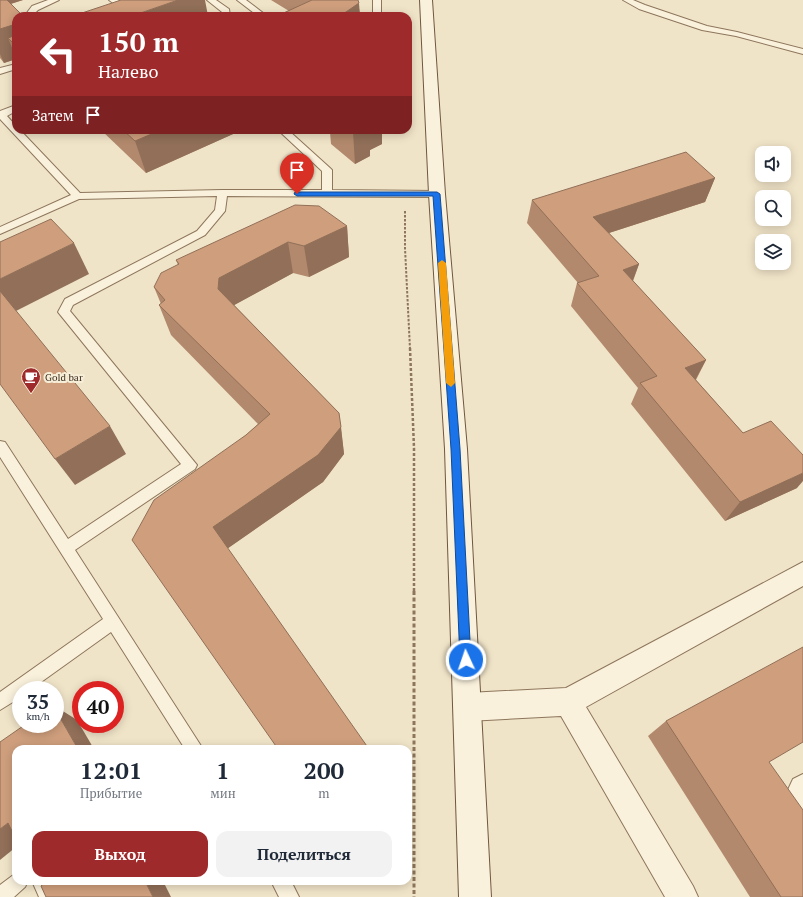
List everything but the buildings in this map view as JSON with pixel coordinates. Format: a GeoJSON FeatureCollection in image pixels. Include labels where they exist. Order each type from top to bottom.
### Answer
{"type":"FeatureCollection","features":[{"type":"Feature","properties":{"kind":"street"},"geometry":{"type":"LineString","coordinates":[[426,0],[437,194],[456,449],[468,707],[474,897]]}},
{"type":"Feature","properties":{"kind":"street"},"geometry":{"type":"LineString","coordinates":[[468,707],[568,702],[803,573]]}},
{"type":"Feature","properties":{"kind":"street"},"geometry":{"type":"LineString","coordinates":[[568,702],[682,897]]}},
{"type":"Feature","properties":{"kind":"street"},"geometry":{"type":"LineString","coordinates":[[803,789],[800,796],[803,801]]}},
{"type":"Feature","properties":{"kind":"lane"},"geometry":{"type":"LineString","coordinates":[[32,12],[35,8],[56,0]]}},
{"type":"Feature","properties":{"kind":"lane"},"geometry":{"type":"LineString","coordinates":[[113,0],[130,12]]}},
{"type":"Feature","properties":{"kind":"lane"},"geometry":{"type":"LineString","coordinates":[[211,0],[226,12]]}},
{"type":"Feature","properties":{"kind":"lane"},"geometry":{"type":"LineString","coordinates":[[241,0],[258,12]]}},
{"type":"Feature","properties":{"kind":"lane"},"geometry":{"type":"LineString","coordinates":[[377,0],[377,12]]}},
{"type":"Feature","properties":{"kind":"lane"},"geometry":{"type":"LineString","coordinates":[[627,0],[642,7],[705,28],[736,34],[803,52]]}},
{"type":"Feature","properties":{"kind":"lane"},"geometry":{"type":"LineString","coordinates":[[0,71],[12,67]]}},
{"type":"Feature","properties":{"kind":"lane"},"geometry":{"type":"LineString","coordinates":[[12,110],[0,115],[12,128]]}},
{"type":"Feature","properties":{"kind":"lane"},"geometry":{"type":"LineString","coordinates":[[18,134],[77,196]]}},
{"type":"Feature","properties":{"kind":"lane"},"geometry":{"type":"LineString","coordinates":[[287,134],[327,170],[327,194]]}},
{"type":"Feature","properties":{"kind":"lane"},"geometry":{"type":"LineString","coordinates":[[66,548],[190,464],[64,312],[69,302],[201,233],[220,211],[222,194]]}},
{"type":"Feature","properties":{"kind":"lane"},"geometry":{"type":"LineString","coordinates":[[0,231],[77,196],[437,194]]}},
{"type":"Feature","properties":{"kind":"lane"},"geometry":{"type":"LineString","coordinates":[[0,446],[113,621],[188,745]]}},
{"type":"Feature","properties":{"kind":"lane"},"geometry":{"type":"LineString","coordinates":[[0,702],[113,621]]}},
{"type":"Feature","properties":{"kind":"lane"},"geometry":{"type":"LineString","coordinates":[[0,897],[15,885]]}},
{"type":"Feature","properties":{"kind":"lane"},"geometry":{"type":"LineString","coordinates":[[42,885],[48,897]]}},
{"type":"Feature","properties":{"kind":"lane"},"geometry":{"type":"LineString","coordinates":[[282,885],[290,897]]}},
{"type":"Feature","properties":{"kind":"path"},"geometry":{"type":"LineString","coordinates":[[405,194],[405,248],[414,456],[414,897]]}},
{"type":"Feature","properties":{"kind":"slow traffic"},"geometry":{"type":"LineString","coordinates":[[442,263],[451,383]]}},
{"type":"Feature","properties":{"kind":"place","name":"Gold bar"},"geometry":{"type":"Point","coordinates":[31,394]}},
{"type":"Feature","properties":{"kind":"route"},"geometry":{"type":"LineString","coordinates":[[297,194],[437,194],[456,449],[466,660]]}}]}
